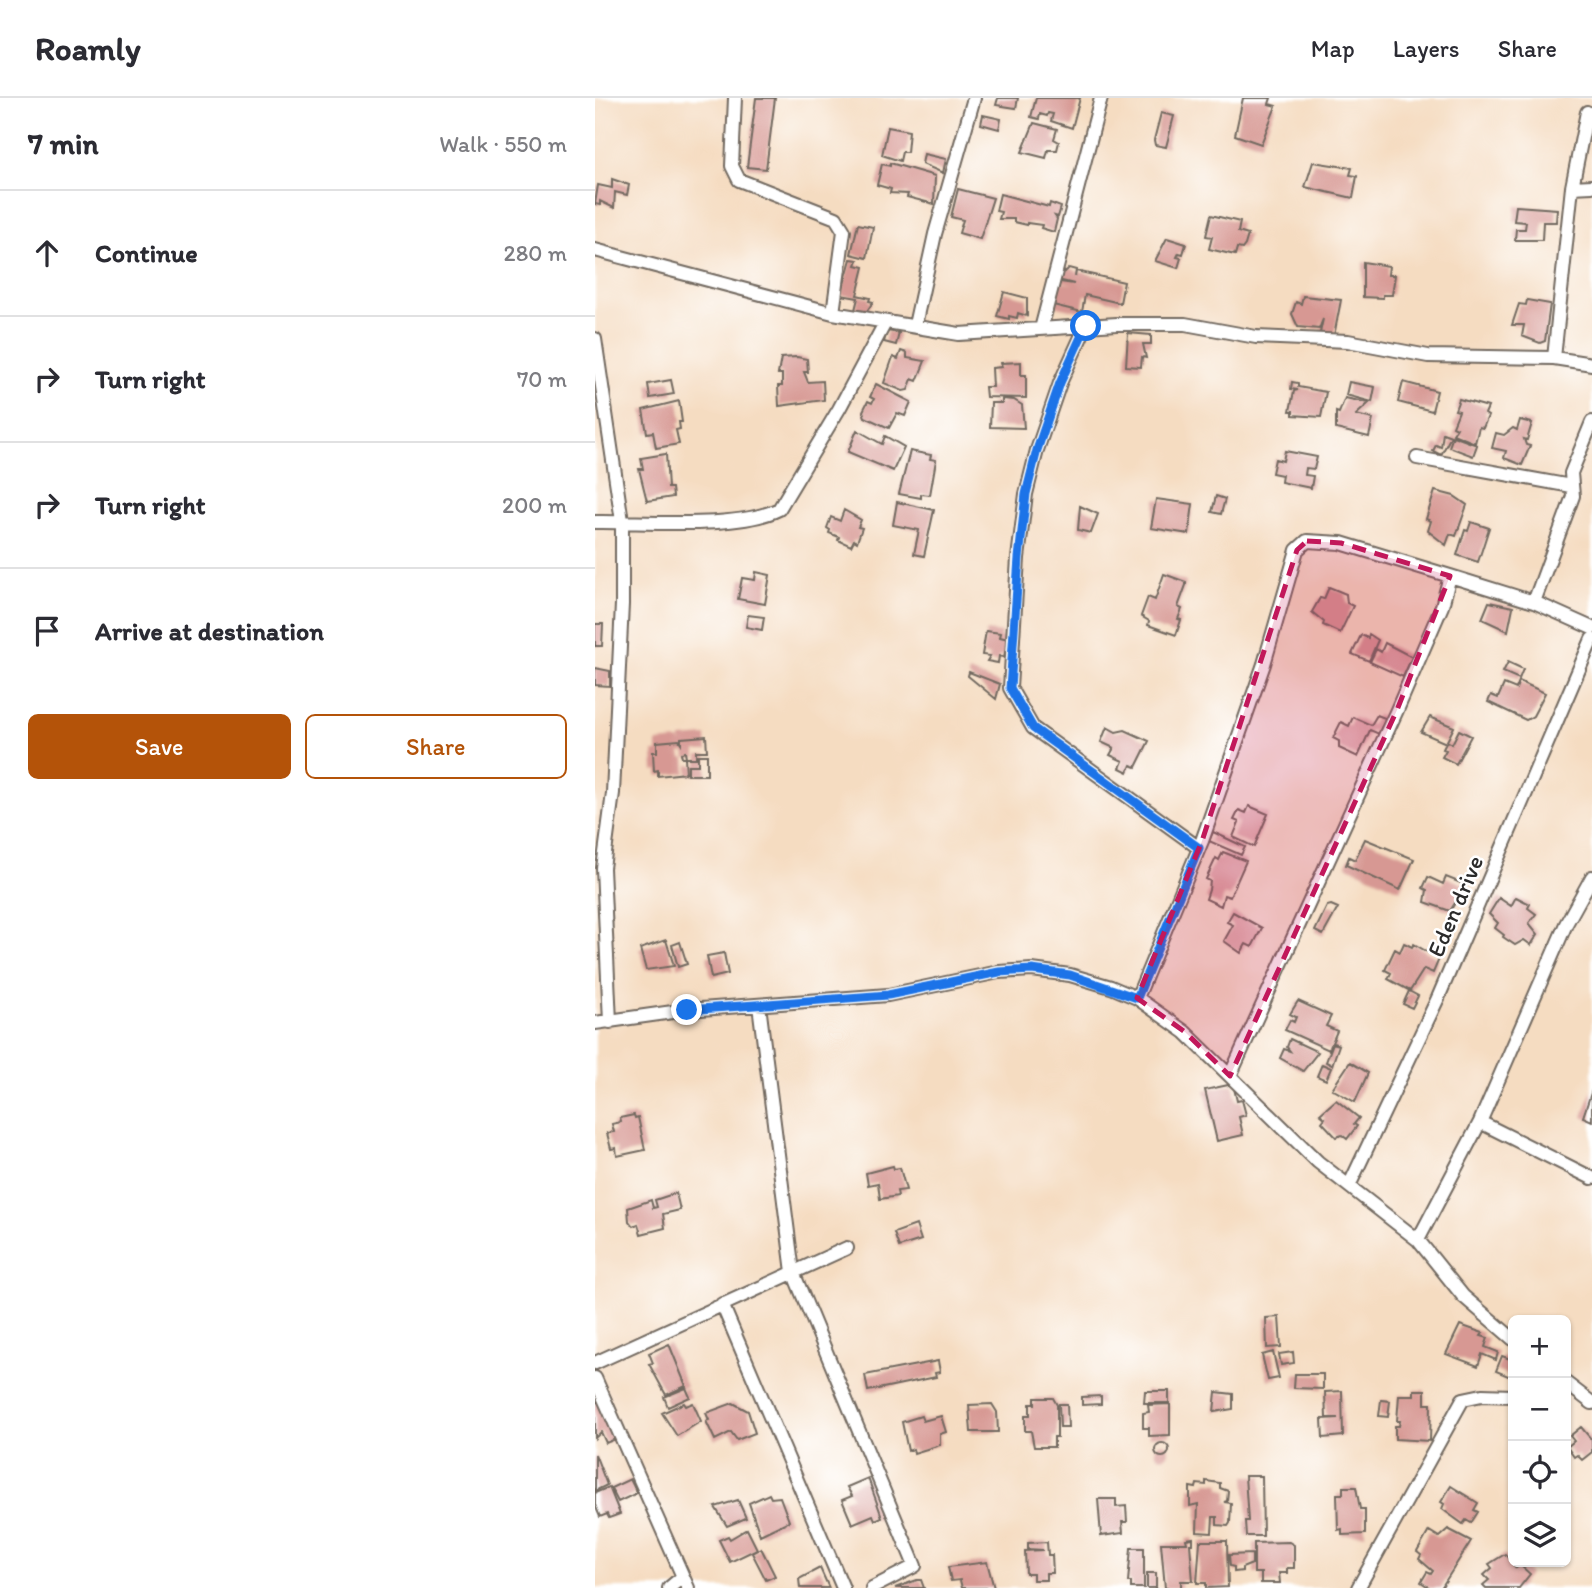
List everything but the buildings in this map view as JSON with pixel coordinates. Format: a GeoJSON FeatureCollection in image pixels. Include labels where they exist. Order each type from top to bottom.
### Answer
{"type":"FeatureCollection","features":[{"type":"Feature","properties":{"kind":"street"},"geometry":{"type":"LineString","coordinates":[[736,98],[732,166],[739,180],[837,218],[844,231],[833,313]]}},
{"type":"Feature","properties":{"kind":"street"},"geometry":{"type":"LineString","coordinates":[[915,326],[935,234],[974,98]]}},
{"type":"Feature","properties":{"kind":"street"},"geometry":{"type":"LineString","coordinates":[[1041,329],[1101,98]]}},
{"type":"Feature","properties":{"kind":"street"},"geometry":{"type":"LineString","coordinates":[[1554,358],[1572,187],[1587,112]]}},
{"type":"Feature","properties":{"kind":"street"},"geometry":{"type":"LineString","coordinates":[[1572,187],[1592,186]]}},
{"type":"Feature","properties":{"kind":"street"},"geometry":{"type":"LineString","coordinates":[[596,253],[833,313],[959,334],[1086,326],[1185,324],[1256,337],[1347,341],[1428,356],[1554,358],[1592,364]]}},
{"type":"Feature","properties":{"kind":"street"},"geometry":{"type":"LineString","coordinates":[[595,522],[664,524],[747,518],[766,515],[779,509],[839,410],[885,323]]}},
{"type":"Feature","properties":{"kind":"street"},"geometry":{"type":"LineString","coordinates":[[1086,326],[1060,383],[1037,450],[1026,494],[1010,688],[1033,728],[1199,848]]}},
{"type":"Feature","properties":{"kind":"street"},"geometry":{"type":"LineString","coordinates":[[595,339],[622,521],[622,604],[613,793],[603,868],[610,1021]]}},
{"type":"Feature","properties":{"kind":"street"},"geometry":{"type":"LineString","coordinates":[[1534,602],[1573,496],[1571,473],[1592,422]]}},
{"type":"Feature","properties":{"kind":"street"},"geometry":{"type":"LineString","coordinates":[[1417,458],[1571,486]]}},
{"type":"Feature","properties":{"kind":"street"},"geometry":{"type":"LineString","coordinates":[[1137,998],[1199,848],[1264,664],[1297,550],[1307,541],[1341,543],[1450,576],[1534,602],[1592,628]]}},
{"type":"Feature","properties":{"kind":"street"},"geometry":{"type":"LineString","coordinates":[[1230,1076],[1397,710],[1442,606],[1450,576]]}},
{"type":"Feature","properties":{"kind":"street","name":"Eden drive"},"geometry":{"type":"LineString","coordinates":[[1349,1186],[1438,998],[1592,639]]}},
{"type":"Feature","properties":{"kind":"street"},"geometry":{"type":"LineString","coordinates":[[1418,1240],[1480,1122],[1566,924],[1592,877]]}},
{"type":"Feature","properties":{"kind":"street"},"geometry":{"type":"LineString","coordinates":[[595,1023],[687,1010],[888,995],[999,972],[1032,970],[1070,975],[1137,998],[1185,1032],[1318,1162],[1418,1240],[1463,1296],[1508,1335]]}},
{"type":"Feature","properties":{"kind":"street"},"geometry":{"type":"LineString","coordinates":[[759,1005],[793,1272],[915,1566],[873,1588]]}},
{"type":"Feature","properties":{"kind":"street"},"geometry":{"type":"LineString","coordinates":[[1480,1122],[1592,1178]]}},
{"type":"Feature","properties":{"kind":"street"},"geometry":{"type":"LineString","coordinates":[[595,1363],[847,1248]]}},
{"type":"Feature","properties":{"kind":"street"},"geometry":{"type":"LineString","coordinates":[[722,1304],[843,1588]]}},
{"type":"Feature","properties":{"kind":"street"},"geometry":{"type":"LineString","coordinates":[[595,1378],[685,1583],[669,1588]]}},
{"type":"Feature","properties":{"kind":"street"},"geometry":{"type":"LineString","coordinates":[[1571,1387],[1592,1403]]}},
{"type":"Feature","properties":{"kind":"street"},"geometry":{"type":"LineString","coordinates":[[1358,1588],[1463,1399],[1482,1395],[1508,1396]]}},
{"type":"Feature","properties":{"kind":"highlighted area"},"geometry":{"type":"Polygon","coordinates":[[[1307,541],[1341,543],[1450,576],[1397,710],[1230,1076],[1185,1032],[1137,998],[1202,841],[1297,550],[1307,541]]]}},
{"type":"Feature","properties":{"kind":"route"},"geometry":{"type":"LineString","coordinates":[[687,1010],[888,995],[999,972],[1032,970],[1070,975],[1137,998],[1199,848],[1033,728],[1010,688],[1026,494],[1037,450],[1060,383],[1086,326]]}}]}
